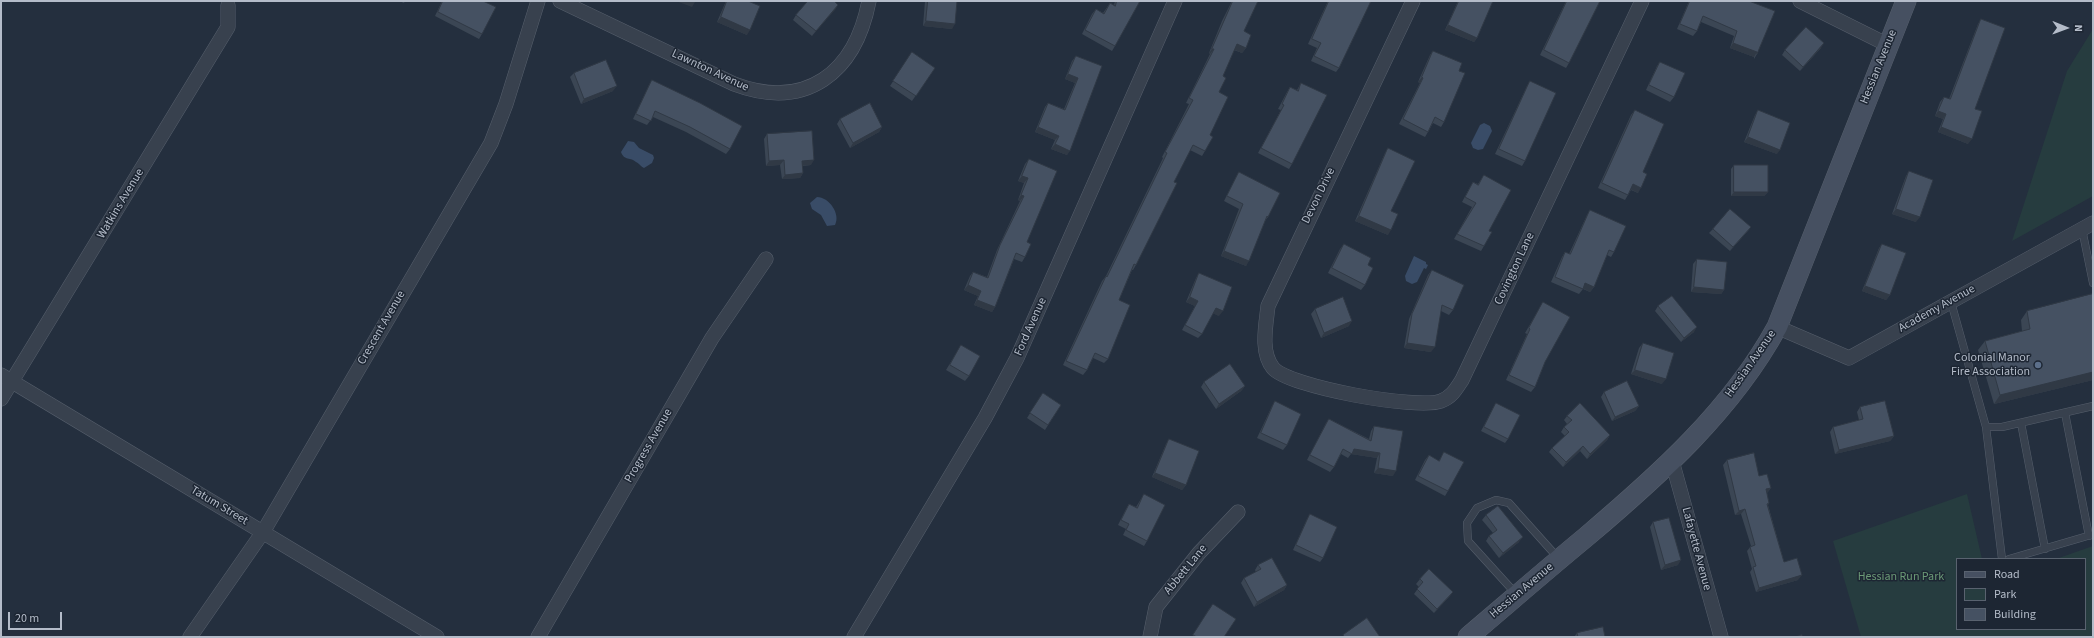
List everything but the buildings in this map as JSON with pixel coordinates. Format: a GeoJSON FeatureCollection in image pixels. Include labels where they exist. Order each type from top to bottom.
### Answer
{"type":"FeatureCollection","features":[{"type":"Feature","properties":{"kind":"main road","name":"Hessian Avenue"},"geometry":{"type":"LineString","coordinates":[[1468,637],[1672,461],[1740,384],[1767,346],[1777,327],[1906,1]]}},
{"type":"Feature","properties":{"kind":"street","name":"Crescent Avenue"},"geometry":{"type":"LineString","coordinates":[[190,637],[263,532],[491,143],[508,97],[538,1]]}},
{"type":"Feature","properties":{"kind":"street","name":"Lawnton Avenue"},"geometry":{"type":"LineString","coordinates":[[560,1],[734,84],[755,92],[777,93],[799,90],[820,82],[838,69],[851,51],[861,32],[869,1]]}},
{"type":"Feature","properties":{"kind":"street","name":"Ford Avenue"},"geometry":{"type":"LineString","coordinates":[[854,637],[981,425],[1017,358],[1175,1]]}},
{"type":"Feature","properties":{"kind":"street","name":"Devon Drive"},"geometry":{"type":"LineString","coordinates":[[1301,382],[1290,379],[1273,368],[1265,349],[1268,306],[1413,1]]}},
{"type":"Feature","properties":{"kind":"street","name":"Covington Lane"},"geometry":{"type":"LineString","coordinates":[[1301,382],[1335,391],[1420,404],[1440,402],[1452,396],[1462,380],[1642,1]]}},
{"type":"Feature","properties":{"kind":"street"},"geometry":{"type":"LineString","coordinates":[[1800,1],[1888,45]]}},
{"type":"Feature","properties":{"kind":"street","name":"Watkins Avenue"},"geometry":{"type":"LineString","coordinates":[[1,400],[7,379],[228,27],[228,5]]}},
{"type":"Feature","properties":{"kind":"street","name":"Academy Avenue"},"geometry":{"type":"LineString","coordinates":[[1777,327],[1849,358],[2087,226]]}},
{"type":"Feature","properties":{"kind":"street","name":"Progress Avenue"},"geometry":{"type":"LineString","coordinates":[[538,637],[712,338],[766,260]]}},
{"type":"Feature","properties":{"kind":"street","name":"Tatum Street"},"geometry":{"type":"LineString","coordinates":[[7,379],[437,637]]}},
{"type":"Feature","properties":{"kind":"street","name":"Lafayette Avenue"},"geometry":{"type":"LineString","coordinates":[[1672,461],[1721,637]]}},
{"type":"Feature","properties":{"kind":"street","name":"Abbett Lane"},"geometry":{"type":"LineString","coordinates":[[1150,637],[1156,607],[1199,553],[1238,512]]}},
{"type":"Feature","properties":{"kind":"lane"},"geometry":{"type":"LineString","coordinates":[[2087,226],[2093,283]]}},
{"type":"Feature","properties":{"kind":"lane"},"geometry":{"type":"LineString","coordinates":[[1951,302],[1986,427],[2002,558]]}},
{"type":"Feature","properties":{"kind":"lane"},"geometry":{"type":"LineString","coordinates":[[1986,427],[2002,427],[2093,406]]}},
{"type":"Feature","properties":{"kind":"lane"},"geometry":{"type":"LineString","coordinates":[[2013,558],[2091,535],[2065,413]]}},
{"type":"Feature","properties":{"kind":"lane"},"geometry":{"type":"LineString","coordinates":[[2021,423],[2045,549]]}},
{"type":"Feature","properties":{"kind":"lane"},"geometry":{"type":"LineString","coordinates":[[1517,595],[1468,541],[1467,523],[1477,508],[1496,500],[1509,503],[1559,559]]}},
{"type":"Feature","properties":{"kind":"green space"},"geometry":{"type":"Polygon","coordinates":[[[2093,29],[2093,196],[2012,241],[2067,71],[2093,29]]]}},
{"type":"Feature","properties":{"kind":"green space","name":"Hessian Run Park"},"geometry":{"type":"Polygon","coordinates":[[[1967,494],[1982,558],[1956,558],[1956,630],[2086,630],[2086,558],[2059,558],[2093,546],[2093,637],[1861,637],[1833,541],[1967,494]]]}},
{"type":"Feature","properties":{"kind":"water"},"geometry":{"type":"Polygon","coordinates":[[[1484,123],[1490,126],[1492,131],[1483,149],[1478,150],[1473,148],[1471,143],[1480,125],[1484,123]]]}},
{"type":"Feature","properties":{"kind":"water"},"geometry":{"type":"Polygon","coordinates":[[[628,141],[634,142],[639,148],[653,155],[654,158],[652,163],[644,168],[634,161],[624,157],[621,152],[628,141]]]}},
{"type":"Feature","properties":{"kind":"water"},"geometry":{"type":"Polygon","coordinates":[[[817,197],[826,200],[833,207],[836,216],[835,225],[827,226],[821,215],[812,209],[810,203],[817,197]]]}},
{"type":"Feature","properties":{"kind":"water"},"geometry":{"type":"Polygon","coordinates":[[[1414,256],[1426,262],[1428,265],[1426,269],[1424,268],[1417,282],[1412,284],[1406,281],[1405,276],[1414,256]]]}},
{"type":"Feature","properties":{"kind":"place","name":"Colonial Manor Fire Association"},"geometry":{"type":"Point","coordinates":[2038,365]}}]}
